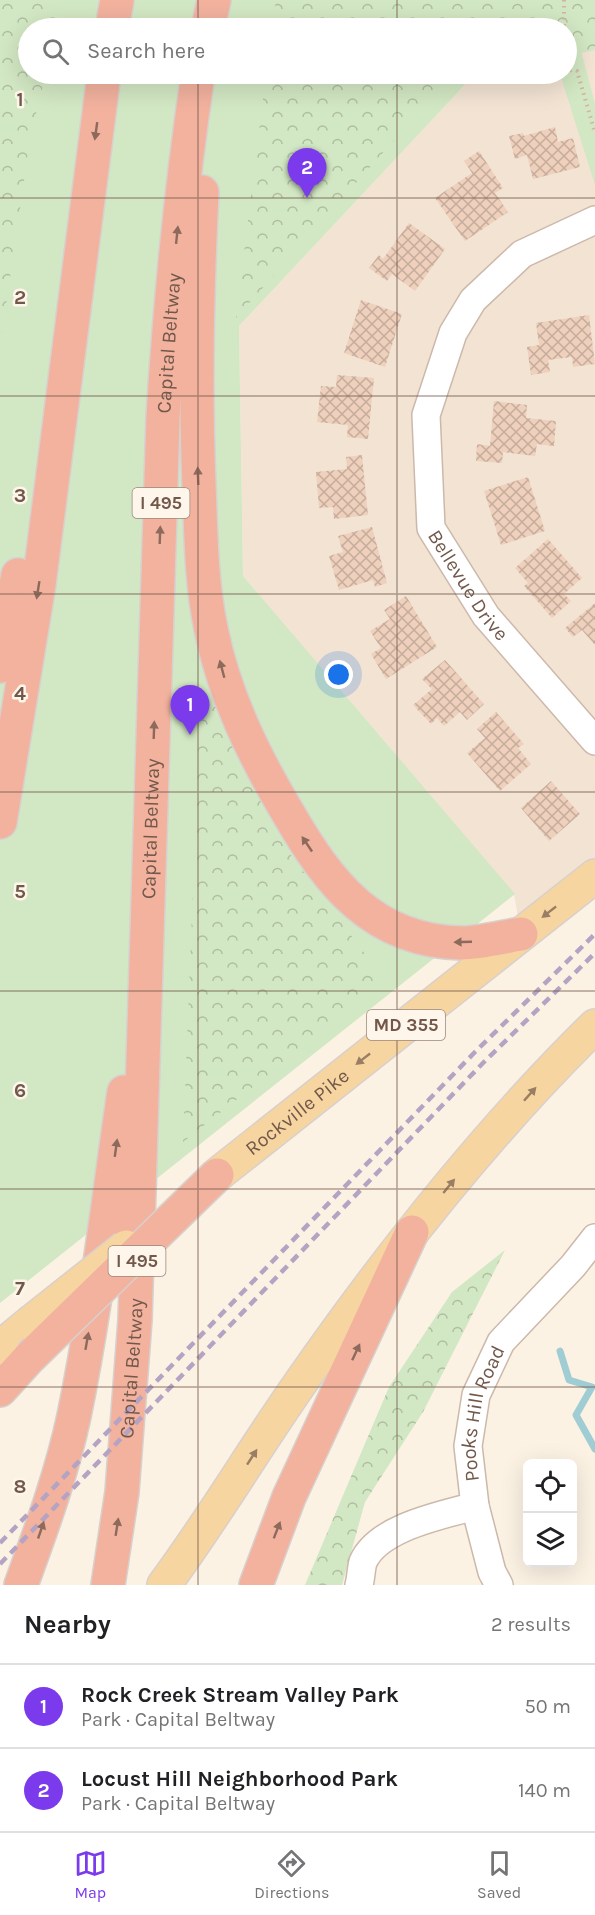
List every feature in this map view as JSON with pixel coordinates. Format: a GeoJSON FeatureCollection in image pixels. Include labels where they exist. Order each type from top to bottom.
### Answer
{"type":"FeatureCollection","features":[{"type":"Feature","properties":{"kind":"highway"},"geometry":{"type":"LineString","coordinates":[[114,18],[117,0]]}},
{"type":"Feature","properties":{"kind":"highway"},"geometry":{"type":"LineString","coordinates":[[210,18],[214,0]]}},
{"type":"Feature","properties":{"kind":"highway"},"geometry":{"type":"LineString","coordinates":[[219,18],[221,0]]}},
{"type":"Feature","properties":{"kind":"highway"},"geometry":{"type":"LineString","coordinates":[[0,822],[39,584],[103,84]]}},
{"type":"Feature","properties":{"kind":"highway","name":"Capital Beltway"},"geometry":{"type":"LineString","coordinates":[[108,1585],[122,1492],[135,1320],[165,381],[171,285],[197,84]]}},
{"type":"Feature","properties":{"kind":"highway"},"geometry":{"type":"LineString","coordinates":[[212,84],[203,178],[197,286],[197,447],[202,566],[211,630],[226,685],[250,744],[306,844],[336,885],[364,912],[394,930],[429,940],[463,943],[521,934]]}},
{"type":"Feature","properties":{"kind":"highway"},"geometry":{"type":"LineString","coordinates":[[0,666],[77,282]]}},
{"type":"Feature","properties":{"kind":"highway"},"geometry":{"type":"LineString","coordinates":[[21,1585],[42,1528],[73,1418],[90,1326],[147,935]]}},
{"type":"Feature","properties":{"kind":"highway"},"geometry":{"type":"LineString","coordinates":[[0,1390],[15,1352],[217,1175]]}},
{"type":"Feature","properties":{"kind":"highway"},"geometry":{"type":"LineString","coordinates":[[256,1585],[289,1497],[412,1232]]}},
{"type":"Feature","properties":{"kind":"main road","name":"Rockville Pike"},"geometry":{"type":"LineString","coordinates":[[15,1352],[30,1323],[595,876]]}},
{"type":"Feature","properties":{"kind":"main road"},"geometry":{"type":"LineString","coordinates":[[165,1585],[197,1541],[301,1383],[412,1232],[478,1152],[595,1026]]}},
{"type":"Feature","properties":{"kind":"street","name":"Bellevue Drive"},"geometry":{"type":"LineString","coordinates":[[595,221],[522,255],[473,300],[453,333],[426,415],[431,528],[486,616],[595,741]]}},
{"type":"Feature","properties":{"kind":"street","name":"Pooks Hill Road"},"geometry":{"type":"LineString","coordinates":[[499,1585],[492,1572],[475,1506],[468,1446],[476,1395],[501,1342],[584,1263],[595,1238]]}},
{"type":"Feature","properties":{"kind":"street"},"geometry":{"type":"LineString","coordinates":[[360,1584],[372,1576],[383,1563],[395,1544],[394,1534],[413,1523],[475,1506]]}},
{"type":"Feature","properties":{"kind":"path"},"geometry":{"type":"LineString","coordinates":[[564,0],[564,18]]}},
{"type":"Feature","properties":{"kind":"path"},"geometry":{"type":"LineString","coordinates":[[577,71],[595,133]]}},
{"type":"Feature","properties":{"kind":"shaded area"},"geometry":{"type":"Polygon","coordinates":[[[595,12],[595,876],[521,934],[514,894],[243,576],[239,326],[466,84],[577,84],[577,22],[595,12]]]}},
{"type":"Feature","properties":{"kind":"green space"},"geometry":{"type":"Polygon","coordinates":[[[0,0],[595,0],[575,18],[18,18],[18,84],[466,84],[239,326],[243,576],[515,894],[0,1303],[0,0]]]}},
{"type":"Feature","properties":{"kind":"green space"},"geometry":{"type":"Polygon","coordinates":[[[0,0],[64,0],[60,18],[18,18],[18,84],[43,84],[31,133],[0,347],[0,0]]]}},
{"type":"Feature","properties":{"kind":"green space"},"geometry":{"type":"Polygon","coordinates":[[[276,0],[595,0],[595,50],[577,54],[577,18],[273,18],[276,0]]]}},
{"type":"Feature","properties":{"kind":"green space"},"geometry":{"type":"Polygon","coordinates":[[[577,35],[595,104],[595,185],[563,84],[577,84],[577,35]]]}},
{"type":"Feature","properties":{"kind":"green space"},"geometry":{"type":"Polygon","coordinates":[[[265,84],[444,84],[236,318],[265,84]]]}},
{"type":"Feature","properties":{"kind":"green space"},"geometry":{"type":"Polygon","coordinates":[[[202,659],[284,846],[386,982],[183,1142],[202,659]]]}},
{"type":"Feature","properties":{"kind":"green space"},"geometry":{"type":"Polygon","coordinates":[[[505,1250],[423,1412],[365,1502],[342,1585],[305,1585],[389,1387],[452,1292],[505,1250]]]}},
{"type":"Feature","properties":{"kind":"building"},"geometry":{"type":"Polygon","coordinates":[[[555,127],[558,142],[573,138],[580,167],[533,179],[527,155],[515,159],[509,136],[523,133],[524,136],[555,127]]]}},
{"type":"Feature","properties":{"kind":"building"},"geometry":{"type":"Polygon","coordinates":[[[479,151],[503,188],[495,193],[508,212],[465,241],[435,198],[472,173],[464,161],[479,151]]]}},
{"type":"Feature","properties":{"kind":"building"},"geometry":{"type":"Polygon","coordinates":[[[409,223],[445,249],[415,291],[392,274],[387,281],[369,268],[379,255],[383,259],[409,223]]]}},
{"type":"Feature","properties":{"kind":"building"},"geometry":{"type":"Polygon","coordinates":[[[361,300],[402,314],[385,367],[344,353],[361,300]]]}},
{"type":"Feature","properties":{"kind":"building"},"geometry":{"type":"Polygon","coordinates":[[[589,315],[595,364],[573,367],[572,357],[548,360],[550,372],[531,375],[527,347],[539,345],[536,323],[589,315]]]}},
{"type":"Feature","properties":{"kind":"building"},"geometry":{"type":"Polygon","coordinates":[[[337,375],[374,378],[368,439],[347,437],[348,425],[317,422],[321,386],[336,387],[337,375]]]}},
{"type":"Feature","properties":{"kind":"building"},"geometry":{"type":"Polygon","coordinates":[[[494,401],[527,405],[526,418],[556,421],[554,446],[537,444],[535,456],[503,452],[502,463],[476,461],[477,444],[490,446],[494,401]]]}},
{"type":"Feature","properties":{"kind":"building"},"geometry":{"type":"Polygon","coordinates":[[[362,455],[368,515],[334,519],[333,507],[319,508],[316,472],[347,469],[346,457],[362,455]]]}},
{"type":"Feature","properties":{"kind":"building"},"geometry":{"type":"Polygon","coordinates":[[[528,477],[545,531],[501,545],[484,491],[528,477]]]}},
{"type":"Feature","properties":{"kind":"building"},"geometry":{"type":"Polygon","coordinates":[[[372,527],[387,583],[375,587],[373,580],[339,590],[329,556],[343,552],[338,536],[372,527]]]}},
{"type":"Feature","properties":{"kind":"building"},"geometry":{"type":"Polygon","coordinates":[[[548,539],[582,578],[564,594],[571,601],[552,618],[524,586],[528,583],[515,568],[548,539]]]}},
{"type":"Feature","properties":{"kind":"building"},"geometry":{"type":"Polygon","coordinates":[[[406,596],[437,647],[386,679],[371,654],[381,648],[370,631],[390,619],[384,610],[406,596]]]}},
{"type":"Feature","properties":{"kind":"building"},"geometry":{"type":"Polygon","coordinates":[[[595,603],[595,645],[582,630],[573,637],[565,628],[595,603]]]}},
{"type":"Feature","properties":{"kind":"building"},"geometry":{"type":"Polygon","coordinates":[[[445,660],[484,704],[467,720],[460,712],[444,726],[437,718],[431,724],[413,705],[432,689],[422,679],[445,660]]]}},
{"type":"Feature","properties":{"kind":"building"},"geometry":{"type":"Polygon","coordinates":[[[496,712],[524,744],[518,748],[531,764],[500,791],[467,753],[485,738],[477,729],[496,712]]]}},
{"type":"Feature","properties":{"kind":"building"},"geometry":{"type":"Polygon","coordinates":[[[551,781],[580,814],[549,841],[521,808],[551,781]]]}},
{"type":"Feature","properties":{"kind":"waterway"},"geometry":{"type":"LineString","coordinates":[[560,1351],[569,1380],[592,1387],[576,1415],[595,1449]]}},
{"type":"Feature","properties":{"kind":"railway"},"geometry":{"type":"LineString","coordinates":[[0,1543],[474,1053],[595,934]]}},
{"type":"Feature","properties":{"kind":"railway"},"geometry":{"type":"LineString","coordinates":[[0,1564],[483,1063],[595,953]]}},
{"type":"Feature","properties":{"kind":"place","name":"Locust Hill Neighborhood Park"},"geometry":{"type":"Point","coordinates":[307,198]}},
{"type":"Feature","properties":{"kind":"place","name":"Rock Creek Stream Valley Park"},"geometry":{"type":"Point","coordinates":[190,735]}}]}
